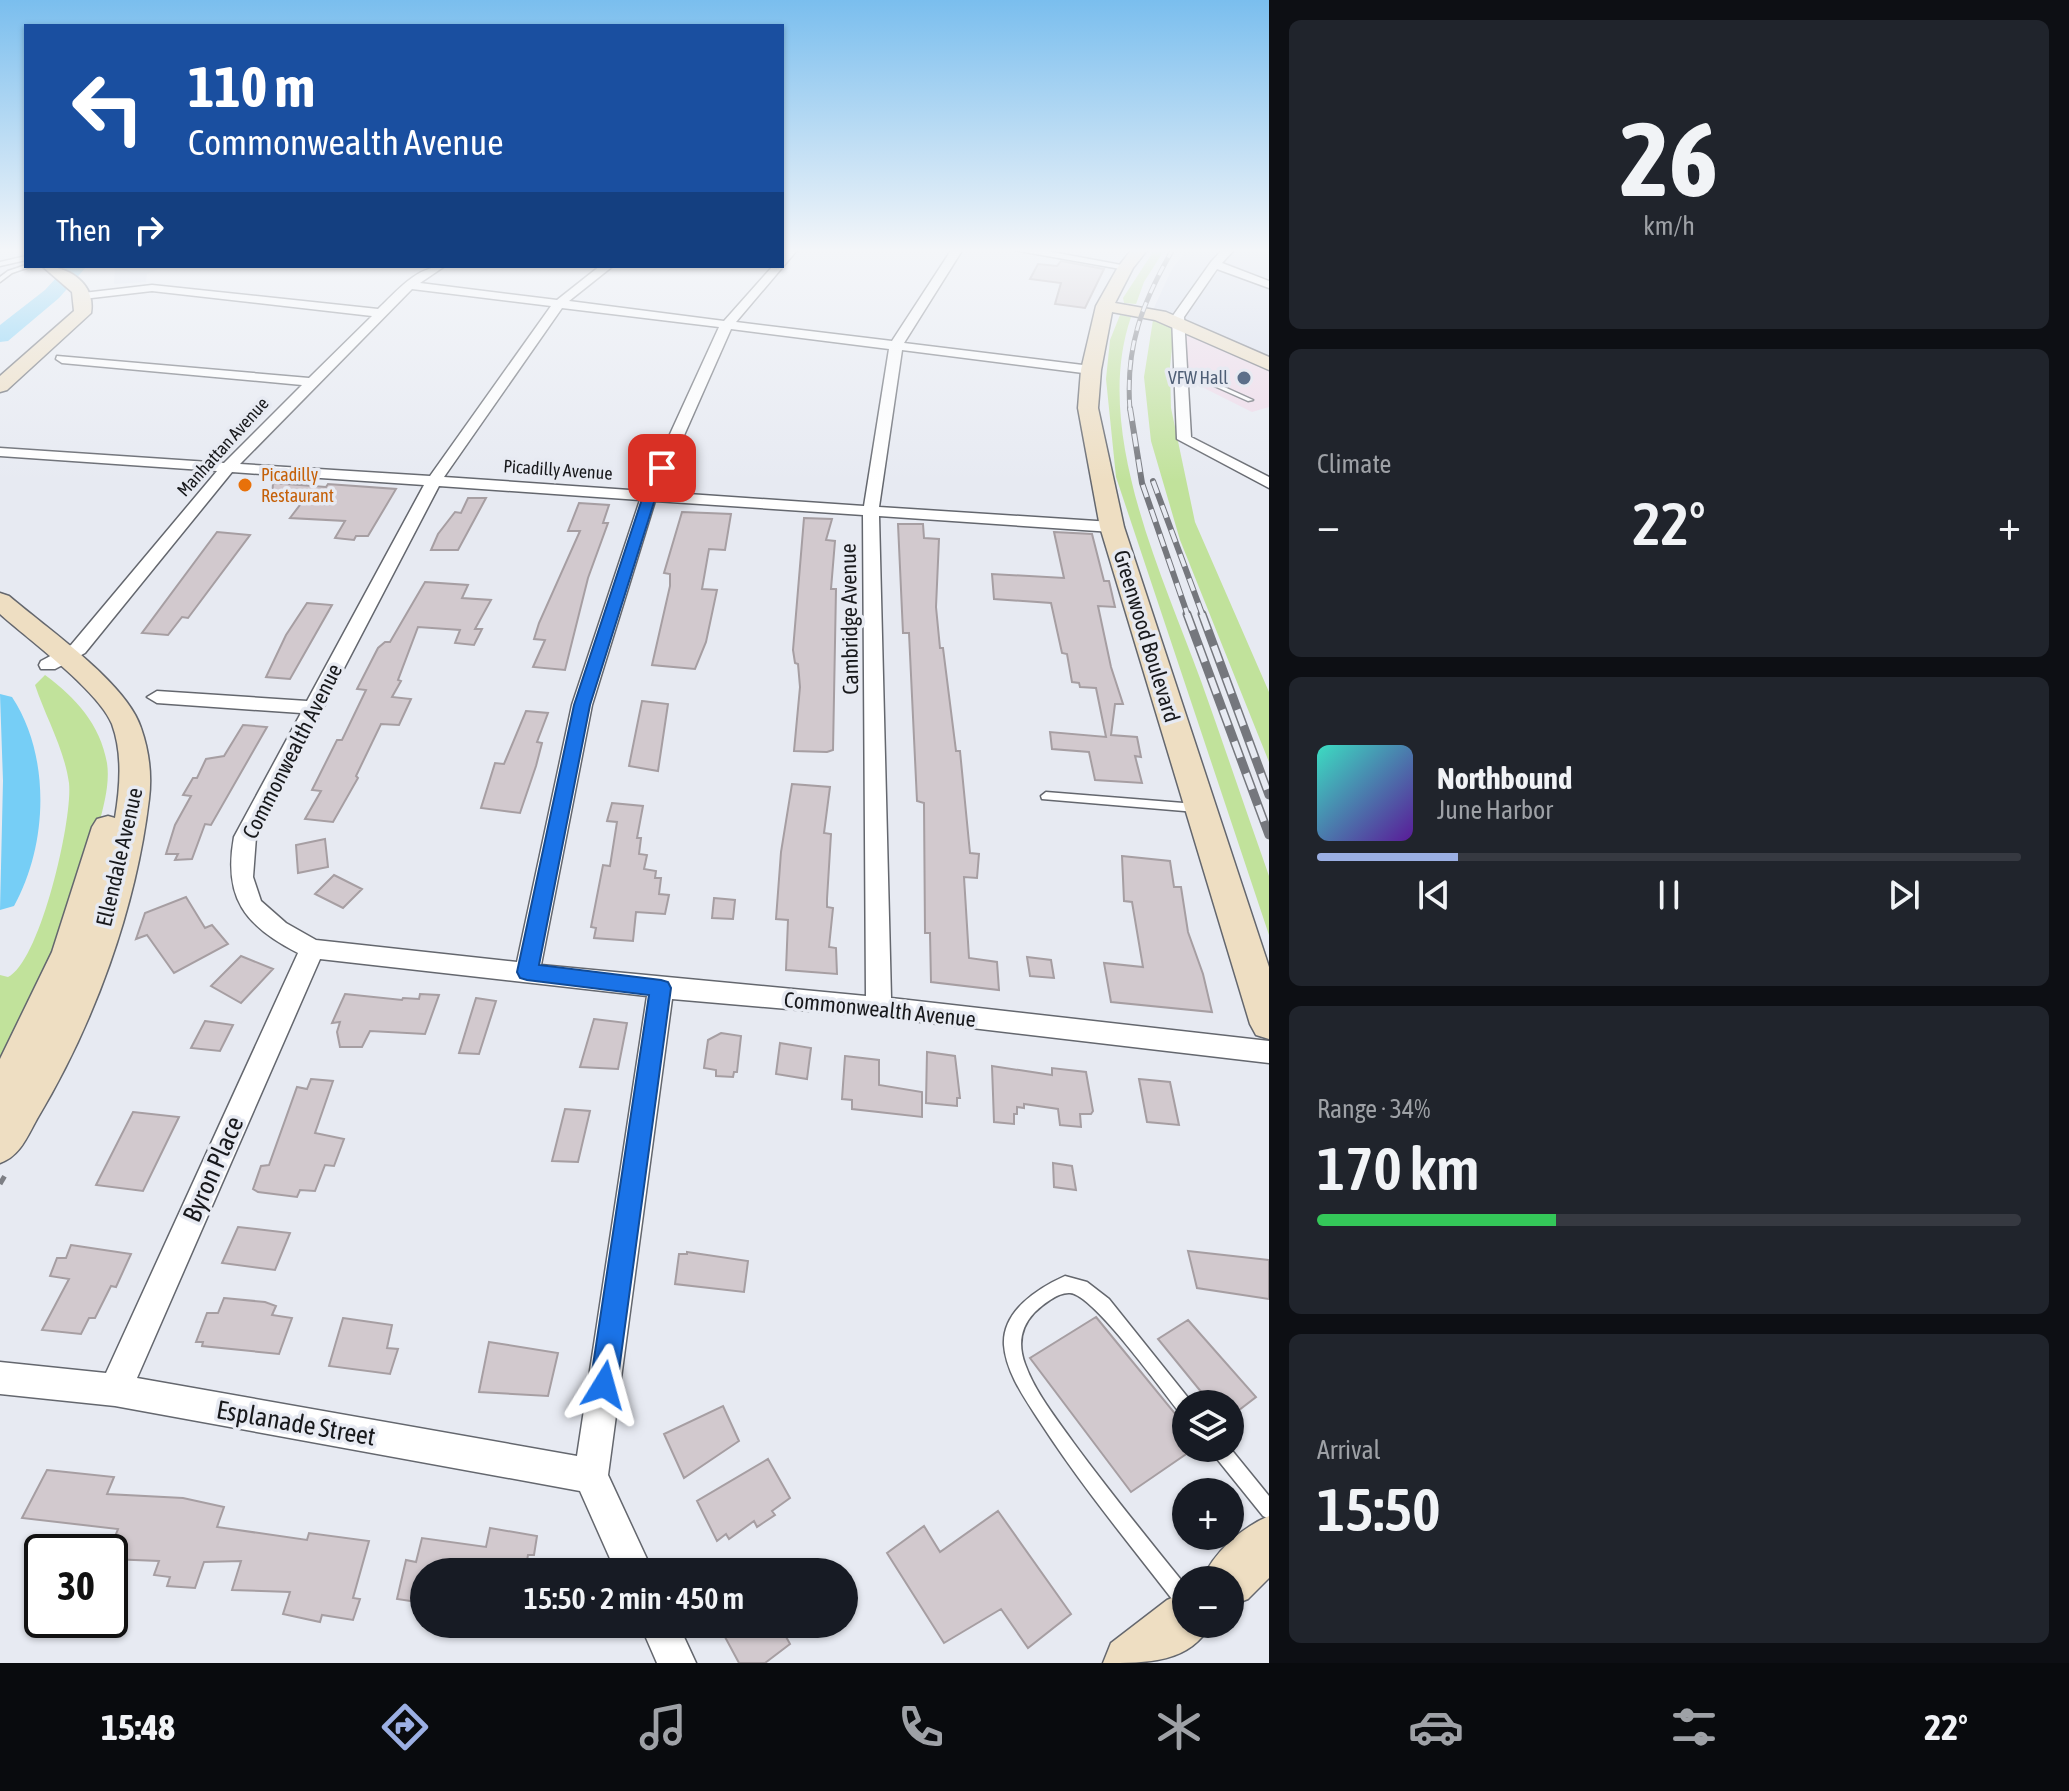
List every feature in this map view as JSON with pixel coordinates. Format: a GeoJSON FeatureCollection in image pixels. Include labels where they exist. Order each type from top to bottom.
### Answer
{"type":"FeatureCollection","features":[{"type":"Feature","properties":{"kind":"main road"},"geometry":{"type":"LineString","coordinates":[[0,376],[55,327]]}},
{"type":"Feature","properties":{"kind":"main road"},"geometry":{"type":"LineString","coordinates":[[0,386],[69,327]]}},
{"type":"Feature","properties":{"kind":"main road","name":"Greenwood Boulevard"},"geometry":{"type":"LineString","coordinates":[[1100,327],[1091,370],[1088,408],[1112,527],[1269,1024]]}},
{"type":"Feature","properties":{"kind":"main road"},"geometry":{"type":"LineString","coordinates":[[1184,327],[1269,364]]}},
{"type":"Feature","properties":{"kind":"main road","name":"Ellendale Avenue"},"geometry":{"type":"LineString","coordinates":[[0,601],[56,661],[102,717],[119,755],[118,795],[70,952],[20,1060],[0,1093]]}},
{"type":"Feature","properties":{"kind":"main road","name":"Ellendale Avenue"},"geometry":{"type":"LineString","coordinates":[[0,621],[102,693],[127,725],[133,741],[137,776],[133,812],[98,948],[51,1057],[0,1145]]}},
{"type":"Feature","properties":{"kind":"main road"},"geometry":{"type":"LineString","coordinates":[[1244,1566],[1269,1542]]}},
{"type":"Feature","properties":{"kind":"main road"},"geometry":{"type":"LineString","coordinates":[[1131,1663],[1172,1630]]}},
{"type":"Feature","properties":{"kind":"street","name":"Manhattan Avenue"},"geometry":{"type":"LineString","coordinates":[[56,661],[78,649],[228,467],[367,327]]}},
{"type":"Feature","properties":{"kind":"street","name":"Commonwealth Avenue"},"geometry":{"type":"LineString","coordinates":[[543,327],[434,481],[245,837],[240,881],[257,914],[272,927],[312,949],[661,988],[879,1007],[1269,1052]]}},
{"type":"Feature","properties":{"kind":"street"},"geometry":{"type":"LineString","coordinates":[[527,972],[582,705],[649,496],[726,327]]}},
{"type":"Feature","properties":{"kind":"street"},"geometry":{"type":"LineString","coordinates":[[731,327],[1091,370]]}},
{"type":"Feature","properties":{"kind":"street","name":"Cambridge Avenue"},"geometry":{"type":"LineString","coordinates":[[879,1007],[871,510],[896,345],[908,327]]}},
{"type":"Feature","properties":{"kind":"street"},"geometry":{"type":"LineString","coordinates":[[1178,327],[1184,439],[1269,483]]}},
{"type":"Feature","properties":{"kind":"street"},"geometry":{"type":"LineString","coordinates":[[62,359],[312,382]]}},
{"type":"Feature","properties":{"kind":"street","name":"Picadilly Avenue"},"geometry":{"type":"LineString","coordinates":[[0,452],[1112,527]]}},
{"type":"Feature","properties":{"kind":"street"},"geometry":{"type":"LineString","coordinates":[[157,697],[313,708]]}},
{"type":"Feature","properties":{"kind":"street","name":"Byron Place"},"geometry":{"type":"LineString","coordinates":[[115,1390],[312,949]]}},
{"type":"Feature","properties":{"kind":"street"},"geometry":{"type":"LineString","coordinates":[[629,1558],[591,1476],[661,988]]}},
{"type":"Feature","properties":{"kind":"street","name":"Esplanade Street"},"geometry":{"type":"LineString","coordinates":[[0,1378],[115,1390],[591,1476]]}},
{"type":"Feature","properties":{"kind":"street"},"geometry":{"type":"LineString","coordinates":[[665,1638],[677,1663]]}},
{"type":"Feature","properties":{"kind":"lane"},"geometry":{"type":"LineString","coordinates":[[1178,368],[1250,400]]}},
{"type":"Feature","properties":{"kind":"lane"},"geometry":{"type":"LineString","coordinates":[[1046,796],[1201,809]]}},
{"type":"Feature","properties":{"kind":"lane"},"geometry":{"type":"LineString","coordinates":[[1172,1390],[1103,1305],[1082,1287],[1065,1284],[1032,1302],[1018,1323],[1012,1344],[1015,1366],[1035,1404],[1172,1583]]}},
{"type":"Feature","properties":{"kind":"lane"},"geometry":{"type":"LineString","coordinates":[[1230,1462],[1269,1510]]}},
{"type":"Feature","properties":{"kind":"shaded area"},"geometry":{"type":"Polygon","coordinates":[[[1194,327],[1269,327],[1269,360],[1194,327]]]}},
{"type":"Feature","properties":{"kind":"shaded area"},"geometry":{"type":"Polygon","coordinates":[[[1189,335],[1269,369],[1269,407],[1252,412],[1182,377],[1185,338],[1189,335]]]}},
{"type":"Feature","properties":{"kind":"green space"},"geometry":{"type":"Polygon","coordinates":[[[1115,327],[1129,327],[1121,361],[1120,406],[1126,454],[1151,549],[1269,876],[1269,935],[1116,477],[1106,379],[1110,340],[1115,327]]]}},
{"type":"Feature","properties":{"kind":"green space"},"geometry":{"type":"Polygon","coordinates":[[[1152,327],[1174,329],[1170,367],[1171,408],[1195,522],[1269,692],[1269,762],[1180,540],[1151,441],[1144,377],[1152,327]]]}},
{"type":"Feature","properties":{"kind":"green space"},"geometry":{"type":"Polygon","coordinates":[[[45,675],[85,713],[99,736],[107,763],[107,786],[91,857],[69,921],[0,1075],[0,975],[8,977],[20,966],[32,945],[52,888],[69,801],[69,783],[63,758],[35,685],[45,675]]]}},
{"type":"Feature","properties":{"kind":"building"},"geometry":{"type":"Polygon","coordinates":[[[273,483],[396,489],[368,536],[356,536],[354,540],[335,538],[345,521],[290,518],[303,501],[272,498],[273,483]]]}},
{"type":"Feature","properties":{"kind":"building"},"geometry":{"type":"Polygon","coordinates":[[[468,498],[486,498],[458,550],[431,550],[438,534],[455,512],[461,513],[468,498]]]}},
{"type":"Feature","properties":{"kind":"building"},"geometry":{"type":"Polygon","coordinates":[[[579,503],[609,505],[603,523],[608,523],[588,578],[565,670],[533,667],[545,640],[534,639],[539,623],[580,531],[568,531],[579,503]]]}},
{"type":"Feature","properties":{"kind":"building"},"geometry":{"type":"Polygon","coordinates":[[[682,512],[731,514],[725,550],[709,549],[702,589],[717,590],[706,642],[695,669],[652,665],[670,586],[670,574],[664,573],[682,512]]]}},
{"type":"Feature","properties":{"kind":"building"},"geometry":{"type":"Polygon","coordinates":[[[804,518],[832,519],[826,540],[835,541],[831,589],[836,589],[833,750],[827,752],[794,751],[800,687],[793,650],[804,518]]]}},
{"type":"Feature","properties":{"kind":"building"},"geometry":{"type":"Polygon","coordinates":[[[898,524],[923,524],[924,538],[939,539],[936,607],[940,648],[943,648],[956,751],[960,751],[970,853],[979,854],[977,878],[964,877],[969,958],[997,962],[999,990],[931,982],[930,933],[925,933],[924,803],[917,801],[909,633],[903,633],[898,524]]]}},
{"type":"Feature","properties":{"kind":"building"},"geometry":{"type":"Polygon","coordinates":[[[217,532],[250,535],[188,618],[182,617],[168,635],[142,633],[217,532]]]}},
{"type":"Feature","properties":{"kind":"building"},"geometry":{"type":"Polygon","coordinates":[[[1054,532],[1092,534],[1104,581],[1109,581],[1115,607],[1098,606],[1111,667],[1123,704],[1115,704],[1111,735],[1137,737],[1141,757],[1135,756],[1142,783],[1095,780],[1089,752],[1052,749],[1050,732],[1106,737],[1096,688],[1080,687],[1079,683],[1072,682],[1051,603],[994,599],[992,574],[1064,578],[1054,532]]]}},
{"type":"Feature","properties":{"kind":"building"},"geometry":{"type":"Polygon","coordinates":[[[425,582],[468,585],[462,598],[491,600],[475,629],[482,629],[474,645],[455,643],[460,630],[418,627],[398,680],[401,681],[392,697],[411,699],[399,725],[381,724],[356,776],[358,778],[333,822],[305,819],[321,791],[312,790],[337,740],[342,740],[366,690],[357,689],[378,648],[390,642],[425,582]]]}},
{"type":"Feature","properties":{"kind":"building"},"geometry":{"type":"Polygon","coordinates":[[[307,603],[332,605],[290,679],[266,677],[286,635],[307,603]]]}},
{"type":"Feature","properties":{"kind":"building"},"geometry":{"type":"Polygon","coordinates":[[[642,701],[668,704],[658,771],[629,766],[642,701]]]}},
{"type":"Feature","properties":{"kind":"building"},"geometry":{"type":"Polygon","coordinates":[[[526,711],[548,713],[537,742],[542,743],[520,813],[481,808],[495,763],[504,764],[526,711]]]}},
{"type":"Feature","properties":{"kind":"building"},"geometry":{"type":"Polygon","coordinates":[[[243,725],[267,727],[211,825],[205,824],[192,859],[175,860],[178,854],[166,854],[175,825],[191,796],[183,795],[193,778],[197,778],[206,759],[224,756],[243,725]]]}},
{"type":"Feature","properties":{"kind":"building"},"geometry":{"type":"Polygon","coordinates":[[[792,784],[830,787],[824,833],[831,834],[827,907],[833,908],[829,947],[836,948],[837,974],[786,970],[788,920],[776,919],[781,852],[792,784]]]}},
{"type":"Feature","properties":{"kind":"building"},"geometry":{"type":"Polygon","coordinates":[[[612,803],[643,806],[637,838],[641,838],[639,854],[647,855],[644,869],[656,871],[655,878],[661,878],[659,894],[669,895],[665,914],[636,912],[633,941],[594,938],[596,928],[591,927],[603,865],[610,866],[617,822],[607,821],[612,803]]]}},
{"type":"Feature","properties":{"kind":"building"},"geometry":{"type":"Polygon","coordinates":[[[325,839],[328,867],[298,873],[296,845],[325,839]]]}},
{"type":"Feature","properties":{"kind":"building"},"geometry":{"type":"Polygon","coordinates":[[[1122,856],[1170,861],[1174,887],[1181,887],[1188,932],[1212,1012],[1111,1002],[1104,963],[1143,967],[1132,902],[1124,901],[1122,856]]]}},
{"type":"Feature","properties":{"kind":"building"},"geometry":{"type":"Polygon","coordinates":[[[334,875],[362,889],[343,908],[315,894],[334,875]]]}},
{"type":"Feature","properties":{"kind":"building"},"geometry":{"type":"Polygon","coordinates":[[[186,897],[205,928],[212,925],[228,944],[174,973],[147,935],[136,939],[145,913],[186,897]]]}},
{"type":"Feature","properties":{"kind":"building"},"geometry":{"type":"Polygon","coordinates":[[[714,898],[735,900],[733,919],[712,918],[714,898]]]}},
{"type":"Feature","properties":{"kind":"building"},"geometry":{"type":"Polygon","coordinates":[[[241,956],[273,969],[241,1003],[211,986],[241,956]]]}},
{"type":"Feature","properties":{"kind":"building"},"geometry":{"type":"Polygon","coordinates":[[[1027,957],[1051,960],[1054,978],[1030,976],[1027,957]]]}},
{"type":"Feature","properties":{"kind":"building"},"geometry":{"type":"Polygon","coordinates":[[[345,994],[402,1000],[419,999],[420,994],[439,995],[425,1034],[370,1031],[362,1047],[340,1047],[337,1032],[340,1022],[332,1023],[345,994]]]}},
{"type":"Feature","properties":{"kind":"building"},"geometry":{"type":"Polygon","coordinates":[[[476,998],[496,1001],[479,1054],[459,1053],[476,998]]]}},
{"type":"Feature","properties":{"kind":"building"},"geometry":{"type":"Polygon","coordinates":[[[594,1019],[627,1023],[618,1069],[580,1067],[594,1019]]]}},
{"type":"Feature","properties":{"kind":"building"},"geometry":{"type":"Polygon","coordinates":[[[205,1021],[233,1025],[220,1051],[191,1048],[205,1021]]]}},
{"type":"Feature","properties":{"kind":"building"},"geometry":{"type":"Polygon","coordinates":[[[721,1033],[741,1036],[737,1072],[733,1077],[716,1076],[716,1070],[704,1068],[708,1040],[721,1033]]]}},
{"type":"Feature","properties":{"kind":"building"},"geometry":{"type":"Polygon","coordinates":[[[780,1043],[811,1048],[807,1079],[776,1074],[780,1043]]]}},
{"type":"Feature","properties":{"kind":"building"},"geometry":{"type":"Polygon","coordinates":[[[927,1052],[955,1056],[960,1098],[957,1098],[957,1106],[926,1103],[927,1052]]]}},
{"type":"Feature","properties":{"kind":"building"},"geometry":{"type":"Polygon","coordinates":[[[845,1056],[879,1060],[879,1085],[922,1092],[922,1117],[852,1109],[852,1100],[842,1099],[845,1056]]]}},
{"type":"Feature","properties":{"kind":"building"},"geometry":{"type":"Polygon","coordinates":[[[992,1066],[1052,1075],[1052,1068],[1086,1072],[1093,1111],[1091,1114],[1080,1114],[1081,1127],[1060,1125],[1058,1109],[1024,1104],[1024,1108],[1017,1107],[1014,1124],[994,1122],[992,1066]]]}},
{"type":"Feature","properties":{"kind":"building"},"geometry":{"type":"Polygon","coordinates":[[[311,1079],[333,1081],[315,1133],[344,1139],[334,1166],[325,1165],[315,1191],[300,1190],[297,1197],[258,1192],[253,1189],[261,1166],[269,1165],[297,1087],[307,1089],[311,1079]]]}},
{"type":"Feature","properties":{"kind":"building"},"geometry":{"type":"Polygon","coordinates":[[[1139,1079],[1170,1082],[1179,1125],[1147,1122],[1139,1079]]]}},
{"type":"Feature","properties":{"kind":"building"},"geometry":{"type":"Polygon","coordinates":[[[565,1109],[590,1111],[578,1162],[552,1161],[565,1109]]]}},
{"type":"Feature","properties":{"kind":"building"},"geometry":{"type":"Polygon","coordinates":[[[133,1112],[179,1117],[143,1191],[96,1185],[133,1112]]]}},
{"type":"Feature","properties":{"kind":"building"},"geometry":{"type":"Polygon","coordinates":[[[1053,1163],[1072,1166],[1076,1190],[1054,1187],[1053,1163]]]}},
{"type":"Feature","properties":{"kind":"building"},"geometry":{"type":"Polygon","coordinates":[[[238,1227],[290,1233],[275,1270],[222,1263],[238,1227]]]}},
{"type":"Feature","properties":{"kind":"building"},"geometry":{"type":"Polygon","coordinates":[[[71,1245],[131,1254],[116,1287],[111,1286],[95,1318],[89,1318],[81,1334],[42,1330],[69,1279],[50,1276],[57,1258],[66,1258],[71,1245]]]}},
{"type":"Feature","properties":{"kind":"building"},"geometry":{"type":"Polygon","coordinates":[[[1188,1251],[1269,1260],[1269,1299],[1197,1288],[1188,1251]]]}},
{"type":"Feature","properties":{"kind":"building"},"geometry":{"type":"Polygon","coordinates":[[[687,1252],[748,1261],[744,1292],[675,1284],[679,1254],[687,1252]]]}},
{"type":"Feature","properties":{"kind":"building"},"geometry":{"type":"Polygon","coordinates":[[[224,1298],[265,1302],[276,1306],[272,1315],[292,1318],[279,1354],[202,1346],[203,1342],[196,1342],[207,1313],[218,1313],[224,1298]]]}},
{"type":"Feature","properties":{"kind":"building"},"geometry":{"type":"Polygon","coordinates":[[[1096,1317],[1172,1410],[1172,1462],[1175,1462],[1131,1492],[1030,1358],[1096,1317]]]}},
{"type":"Feature","properties":{"kind":"building"},"geometry":{"type":"Polygon","coordinates":[[[343,1318],[392,1325],[387,1348],[398,1349],[390,1374],[329,1366],[343,1318]]]}},
{"type":"Feature","properties":{"kind":"building"},"geometry":{"type":"Polygon","coordinates":[[[1188,1320],[1256,1397],[1244,1406],[1244,1390],[1200,1390],[1158,1339],[1188,1320]]]}},
{"type":"Feature","properties":{"kind":"building"},"geometry":{"type":"Polygon","coordinates":[[[489,1342],[558,1353],[548,1396],[479,1392],[489,1342]]]}},
{"type":"Feature","properties":{"kind":"building"},"geometry":{"type":"Polygon","coordinates":[[[723,1406],[739,1441],[684,1478],[664,1434],[723,1406]]]}},
{"type":"Feature","properties":{"kind":"building"},"geometry":{"type":"Polygon","coordinates":[[[768,1459],[790,1498],[772,1511],[775,1515],[757,1527],[754,1521],[729,1539],[726,1534],[717,1541],[697,1501],[768,1459]]]}},
{"type":"Feature","properties":{"kind":"building"},"geometry":{"type":"Polygon","coordinates":[[[47,1470],[114,1477],[107,1494],[183,1498],[224,1507],[217,1527],[307,1540],[309,1533],[369,1541],[353,1598],[360,1599],[353,1620],[322,1615],[320,1622],[283,1614],[290,1592],[232,1590],[241,1561],[204,1562],[195,1588],[167,1586],[170,1577],[154,1575],[159,1561],[128,1560],[128,1534],[116,1534],[118,1529],[22,1518],[47,1470]]]}},
{"type":"Feature","properties":{"kind":"building"},"geometry":{"type":"Polygon","coordinates":[[[998,1511],[1071,1614],[1028,1648],[1001,1609],[944,1643],[887,1553],[924,1526],[940,1552],[998,1511]]]}},
{"type":"Feature","properties":{"kind":"building"},"geometry":{"type":"Polygon","coordinates":[[[490,1528],[537,1536],[534,1555],[528,1555],[527,1558],[417,1558],[422,1538],[486,1547],[490,1528]]]}},
{"type":"Feature","properties":{"kind":"building"},"geometry":{"type":"Polygon","coordinates":[[[406,1560],[410,1561],[410,1601],[397,1599],[406,1560]]]}},
{"type":"Feature","properties":{"kind":"building"},"geometry":{"type":"Polygon","coordinates":[[[726,1638],[787,1638],[790,1644],[765,1663],[739,1663],[726,1638]]]}},
{"type":"Feature","properties":{"kind":"waterway"},"geometry":{"type":"LineString","coordinates":[[0,336],[12,327]]}},
{"type":"Feature","properties":{"kind":"waterway"},"geometry":{"type":"LineString","coordinates":[[0,705],[17,749],[21,781],[15,848],[0,895]]}},
{"type":"Feature","properties":{"kind":"railway"},"geometry":{"type":"LineString","coordinates":[[1130,410],[1130,366],[1138,327]]}},
{"type":"Feature","properties":{"kind":"railway"},"geometry":{"type":"LineString","coordinates":[[1130,408],[1142,483],[1188,616]]}},
{"type":"Feature","properties":{"kind":"railway"},"geometry":{"type":"LineString","coordinates":[[1153,481],[1203,616]]}},
{"type":"Feature","properties":{"kind":"railway"},"geometry":{"type":"LineString","coordinates":[[1187,614],[1269,835]]}},
{"type":"Feature","properties":{"kind":"railway"},"geometry":{"type":"LineString","coordinates":[[1202,614],[1269,795]]}},
{"type":"Feature","properties":{"kind":"place","name":"VFW Hall"},"geometry":{"type":"Point","coordinates":[1244,378]}},
{"type":"Feature","properties":{"kind":"place","name":"Picadilly Restaurant"},"geometry":{"type":"Point","coordinates":[245,485]}},
{"type":"Feature","properties":{"kind":"route"},"geometry":{"type":"LineString","coordinates":[[604,1385],[661,988],[527,972],[582,705],[649,496],[662,468]]}}]}
